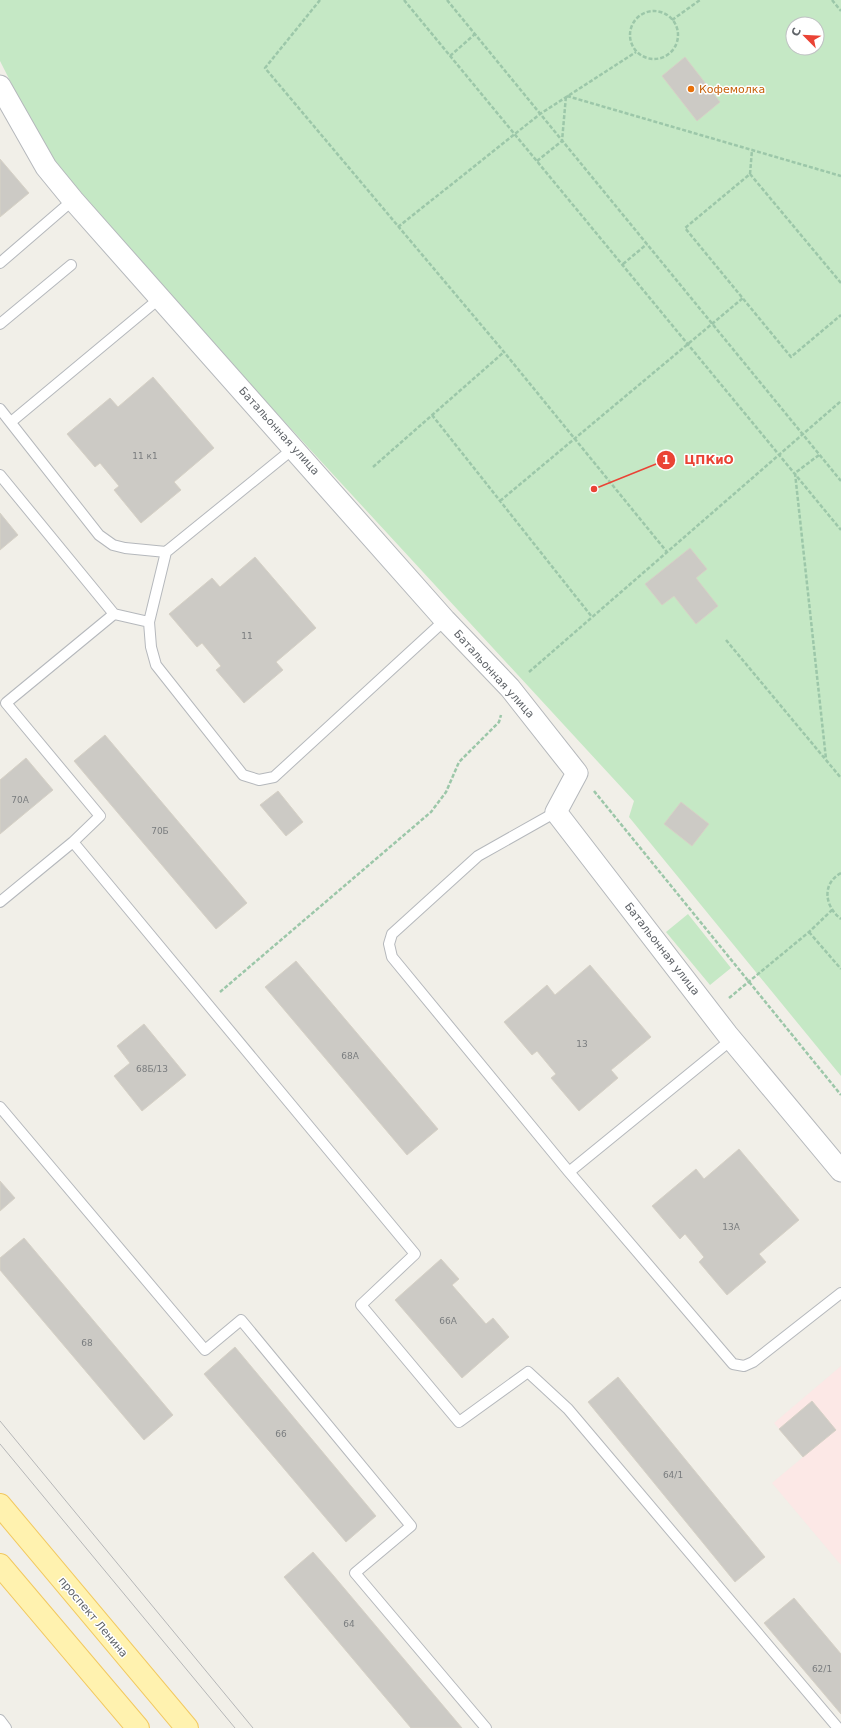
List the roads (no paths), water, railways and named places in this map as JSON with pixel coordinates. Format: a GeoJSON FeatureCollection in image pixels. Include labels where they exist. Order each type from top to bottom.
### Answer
{"type":"FeatureCollection","features":[{"type":"Feature","properties":{"kind":"main road","name":"проспект Ленина"},"geometry":{"type":"LineString","coordinates":[[0,1505],[187,1728]]}},
{"type":"Feature","properties":{"kind":"main road"},"geometry":{"type":"LineString","coordinates":[[0,1565],[138,1728]]}},
{"type":"Feature","properties":{"kind":"street","name":"Батальонная улица"},"geometry":{"type":"LineString","coordinates":[[0,86],[46,167],[73,200],[445,620],[510,688],[577,773],[556,812],[732,1040],[841,1171]]}},
{"type":"Feature","properties":{"kind":"lane"},"geometry":{"type":"LineString","coordinates":[[0,263],[73,200]]}},
{"type":"Feature","properties":{"kind":"lane"},"geometry":{"type":"LineString","coordinates":[[0,324],[71,265]]}},
{"type":"Feature","properties":{"kind":"lane"},"geometry":{"type":"LineString","coordinates":[[11,422],[160,298]]}},
{"type":"Feature","properties":{"kind":"lane"},"geometry":{"type":"LineString","coordinates":[[0,409],[99,535],[113,545],[125,548],[166,552]]}},
{"type":"Feature","properties":{"kind":"lane"},"geometry":{"type":"LineString","coordinates":[[294,448],[166,552],[149,622],[151,647],[156,665],[243,775],[259,780],[274,777],[445,620]]}},
{"type":"Feature","properties":{"kind":"lane"},"geometry":{"type":"LineString","coordinates":[[0,475],[114,614],[149,622]]}},
{"type":"Feature","properties":{"kind":"lane"},"geometry":{"type":"LineString","coordinates":[[0,902],[73,842],[100,816],[6,703],[114,614]]}},
{"type":"Feature","properties":{"kind":"lane"},"geometry":{"type":"LineString","coordinates":[[556,812],[478,856],[392,934],[389,944],[392,957],[570,1172],[733,1364],[744,1366],[753,1362],[841,1292]]}},
{"type":"Feature","properties":{"kind":"lane"},"geometry":{"type":"LineString","coordinates":[[73,842],[415,1254],[361,1305],[458,1422],[528,1372],[568,1409],[838,1728]]}},
{"type":"Feature","properties":{"kind":"lane"},"geometry":{"type":"LineString","coordinates":[[570,1172],[732,1040]]}},
{"type":"Feature","properties":{"kind":"lane"},"geometry":{"type":"LineString","coordinates":[[0,1107],[205,1350],[241,1320],[411,1526],[355,1574],[486,1728]]}},
{"type":"Feature","properties":{"kind":"lane"},"geometry":{"type":"LineString","coordinates":[[0,1720],[6,1728]]}},
{"type":"Feature","properties":{"kind":"tram line"},"geometry":{"type":"LineString","coordinates":[[0,1421],[253,1728]]}},
{"type":"Feature","properties":{"kind":"tram line"},"geometry":{"type":"LineString","coordinates":[[0,1444],[235,1728]]}},
{"type":"Feature","properties":{"kind":"place","name":"Кофемолка"},"geometry":{"type":"Point","coordinates":[691,89]}},
{"type":"Feature","properties":{"kind":"place","name":"ЦПКиО"},"geometry":{"type":"Point","coordinates":[594,489]}}]}
